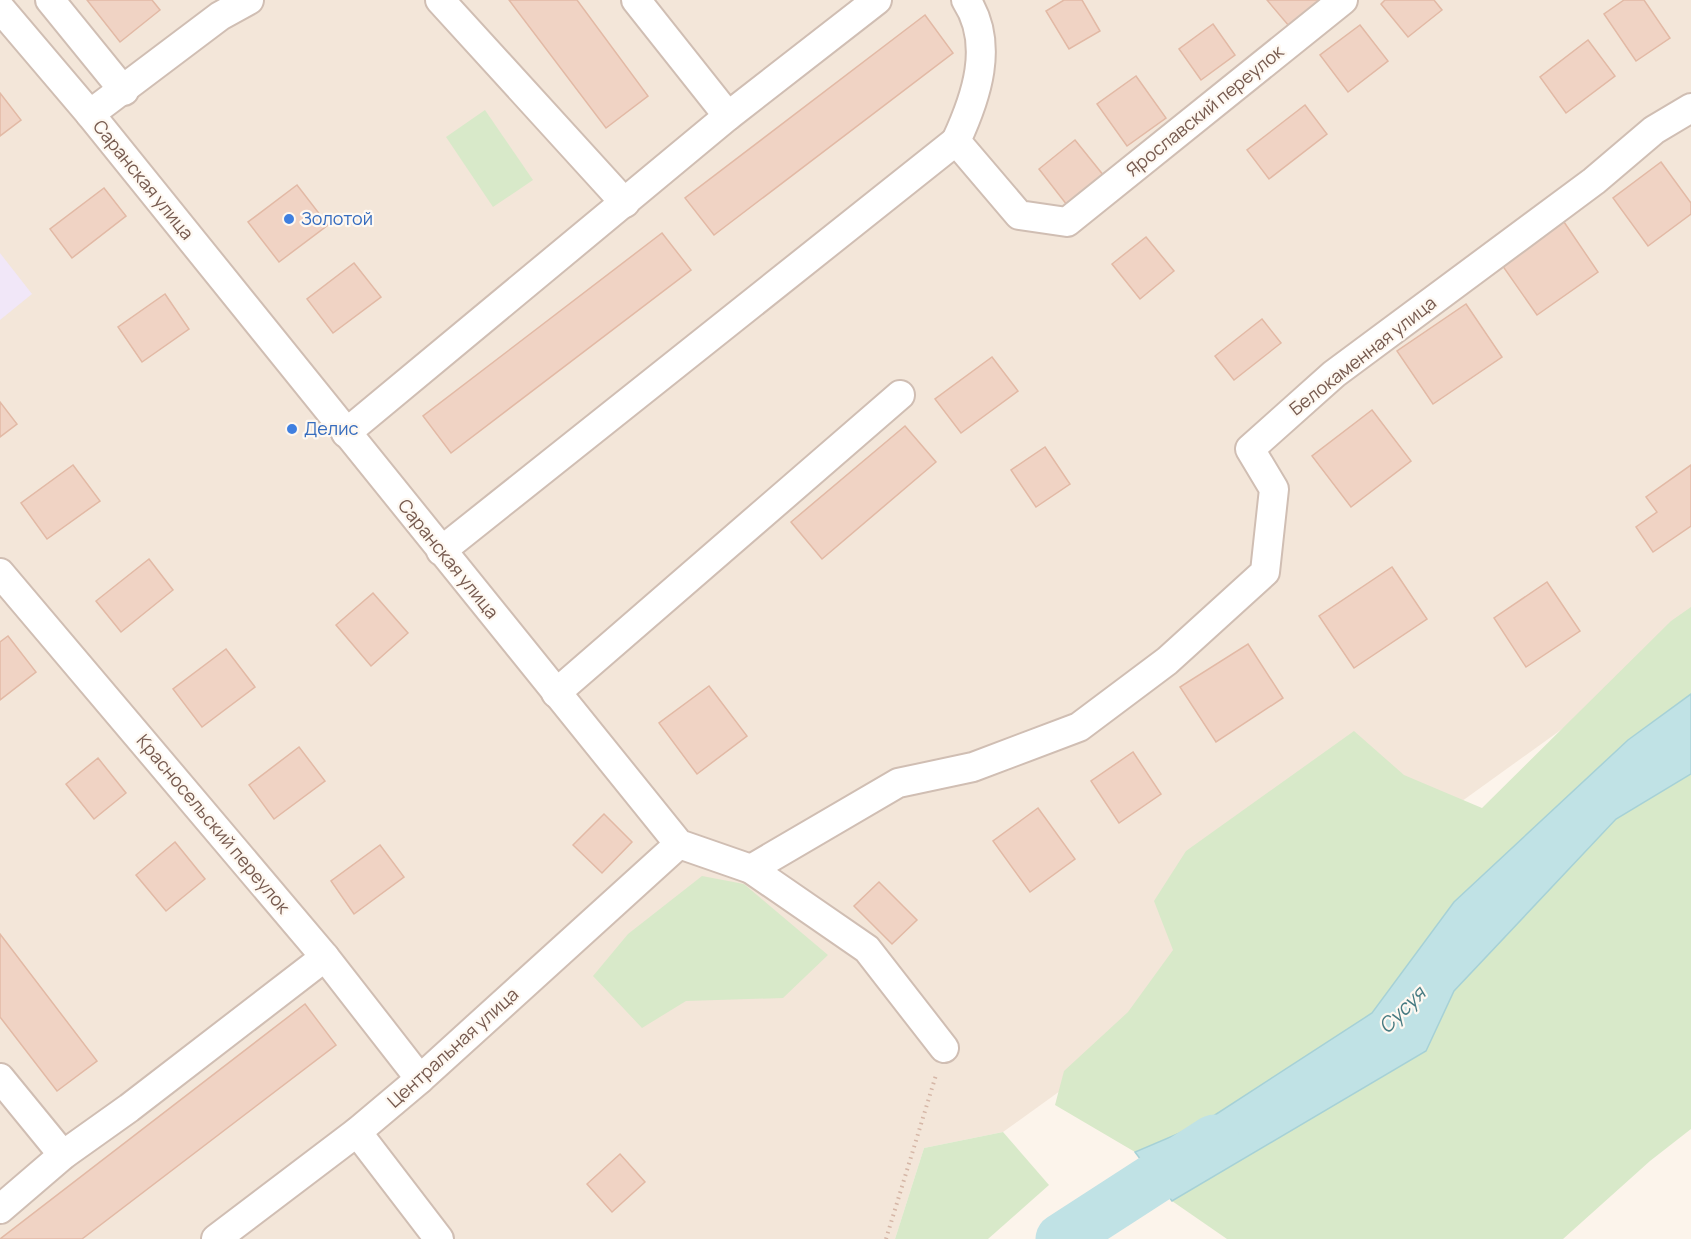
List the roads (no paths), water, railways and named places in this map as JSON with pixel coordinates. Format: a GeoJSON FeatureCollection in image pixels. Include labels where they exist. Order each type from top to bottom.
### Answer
{"type":"FeatureCollection","features":[{"type":"Feature","properties":{"kind":"street"},"geometry":{"type":"LineString","coordinates":[[50,0],[124,91]]}},
{"type":"Feature","properties":{"kind":"street"},"geometry":{"type":"LineString","coordinates":[[90,114],[124,91],[220,16],[249,0]]}},
{"type":"Feature","properties":{"kind":"street"},"geometry":{"type":"LineString","coordinates":[[440,0],[625,203]]}},
{"type":"Feature","properties":{"kind":"street"},"geometry":{"type":"LineString","coordinates":[[636,0],[728,116]]}},
{"type":"Feature","properties":{"kind":"street"},"geometry":{"type":"LineString","coordinates":[[346,433],[728,116],[877,0]]}},
{"type":"Feature","properties":{"kind":"street"},"geometry":{"type":"LineString","coordinates":[[441,551],[956,141],[972,106],[982,59],[973,10],[966,0]]}},
{"type":"Feature","properties":{"kind":"street","name":"Ярославский переулок"},"geometry":{"type":"LineString","coordinates":[[956,141],[1019,215],[1067,222],[1343,0]]}},
{"type":"Feature","properties":{"kind":"street","name":"Саранская улица"},"geometry":{"type":"LineString","coordinates":[[0,8],[90,114],[679,844]]}},
{"type":"Feature","properties":{"kind":"street","name":"Белокаменная улица"},"geometry":{"type":"LineString","coordinates":[[751,868],[898,783],[973,767],[1079,727],[1167,661],[1264,572],[1274,489],[1250,448],[1334,374],[1594,181],[1654,130],[1691,108]]}},
{"type":"Feature","properties":{"kind":"street"},"geometry":{"type":"LineString","coordinates":[[556,693],[900,395]]}},
{"type":"Feature","properties":{"kind":"street","name":"Красносельский переулок"},"geometry":{"type":"LineString","coordinates":[[0,573],[325,957],[420,1079]]}},
{"type":"Feature","properties":{"kind":"street"},"geometry":{"type":"LineString","coordinates":[[679,844],[751,868],[867,949],[944,1048]]}},
{"type":"Feature","properties":{"kind":"street","name":"Центральная улица"},"geometry":{"type":"LineString","coordinates":[[216,1239],[357,1132],[420,1079],[679,844]]}},
{"type":"Feature","properties":{"kind":"street"},"geometry":{"type":"LineString","coordinates":[[0,1209],[63,1155],[129,1108],[325,957]]}},
{"type":"Feature","properties":{"kind":"street"},"geometry":{"type":"LineString","coordinates":[[0,1078],[63,1155]]}},
{"type":"Feature","properties":{"kind":"street"},"geometry":{"type":"LineString","coordinates":[[357,1132],[439,1239]]}},
{"type":"Feature","properties":{"kind":"water"},"geometry":{"type":"Polygon","coordinates":[[[1691,694],[1691,774],[1616,819],[1454,991],[1426,1051],[1172,1201],[1135,1152],[1201,1124],[1372,1013],[1454,902],[1628,740],[1691,694]]]}},
{"type":"Feature","properties":{"kind":"waterway","name":"Сусуя"},"geometry":{"type":"LineString","coordinates":[[1061,1239],[1214,1140]]}},
{"type":"Feature","properties":{"kind":"place","name":"Золотой"},"geometry":{"type":"Point","coordinates":[289,219]}},
{"type":"Feature","properties":{"kind":"place","name":"Делис"},"geometry":{"type":"Point","coordinates":[292,429]}}]}
